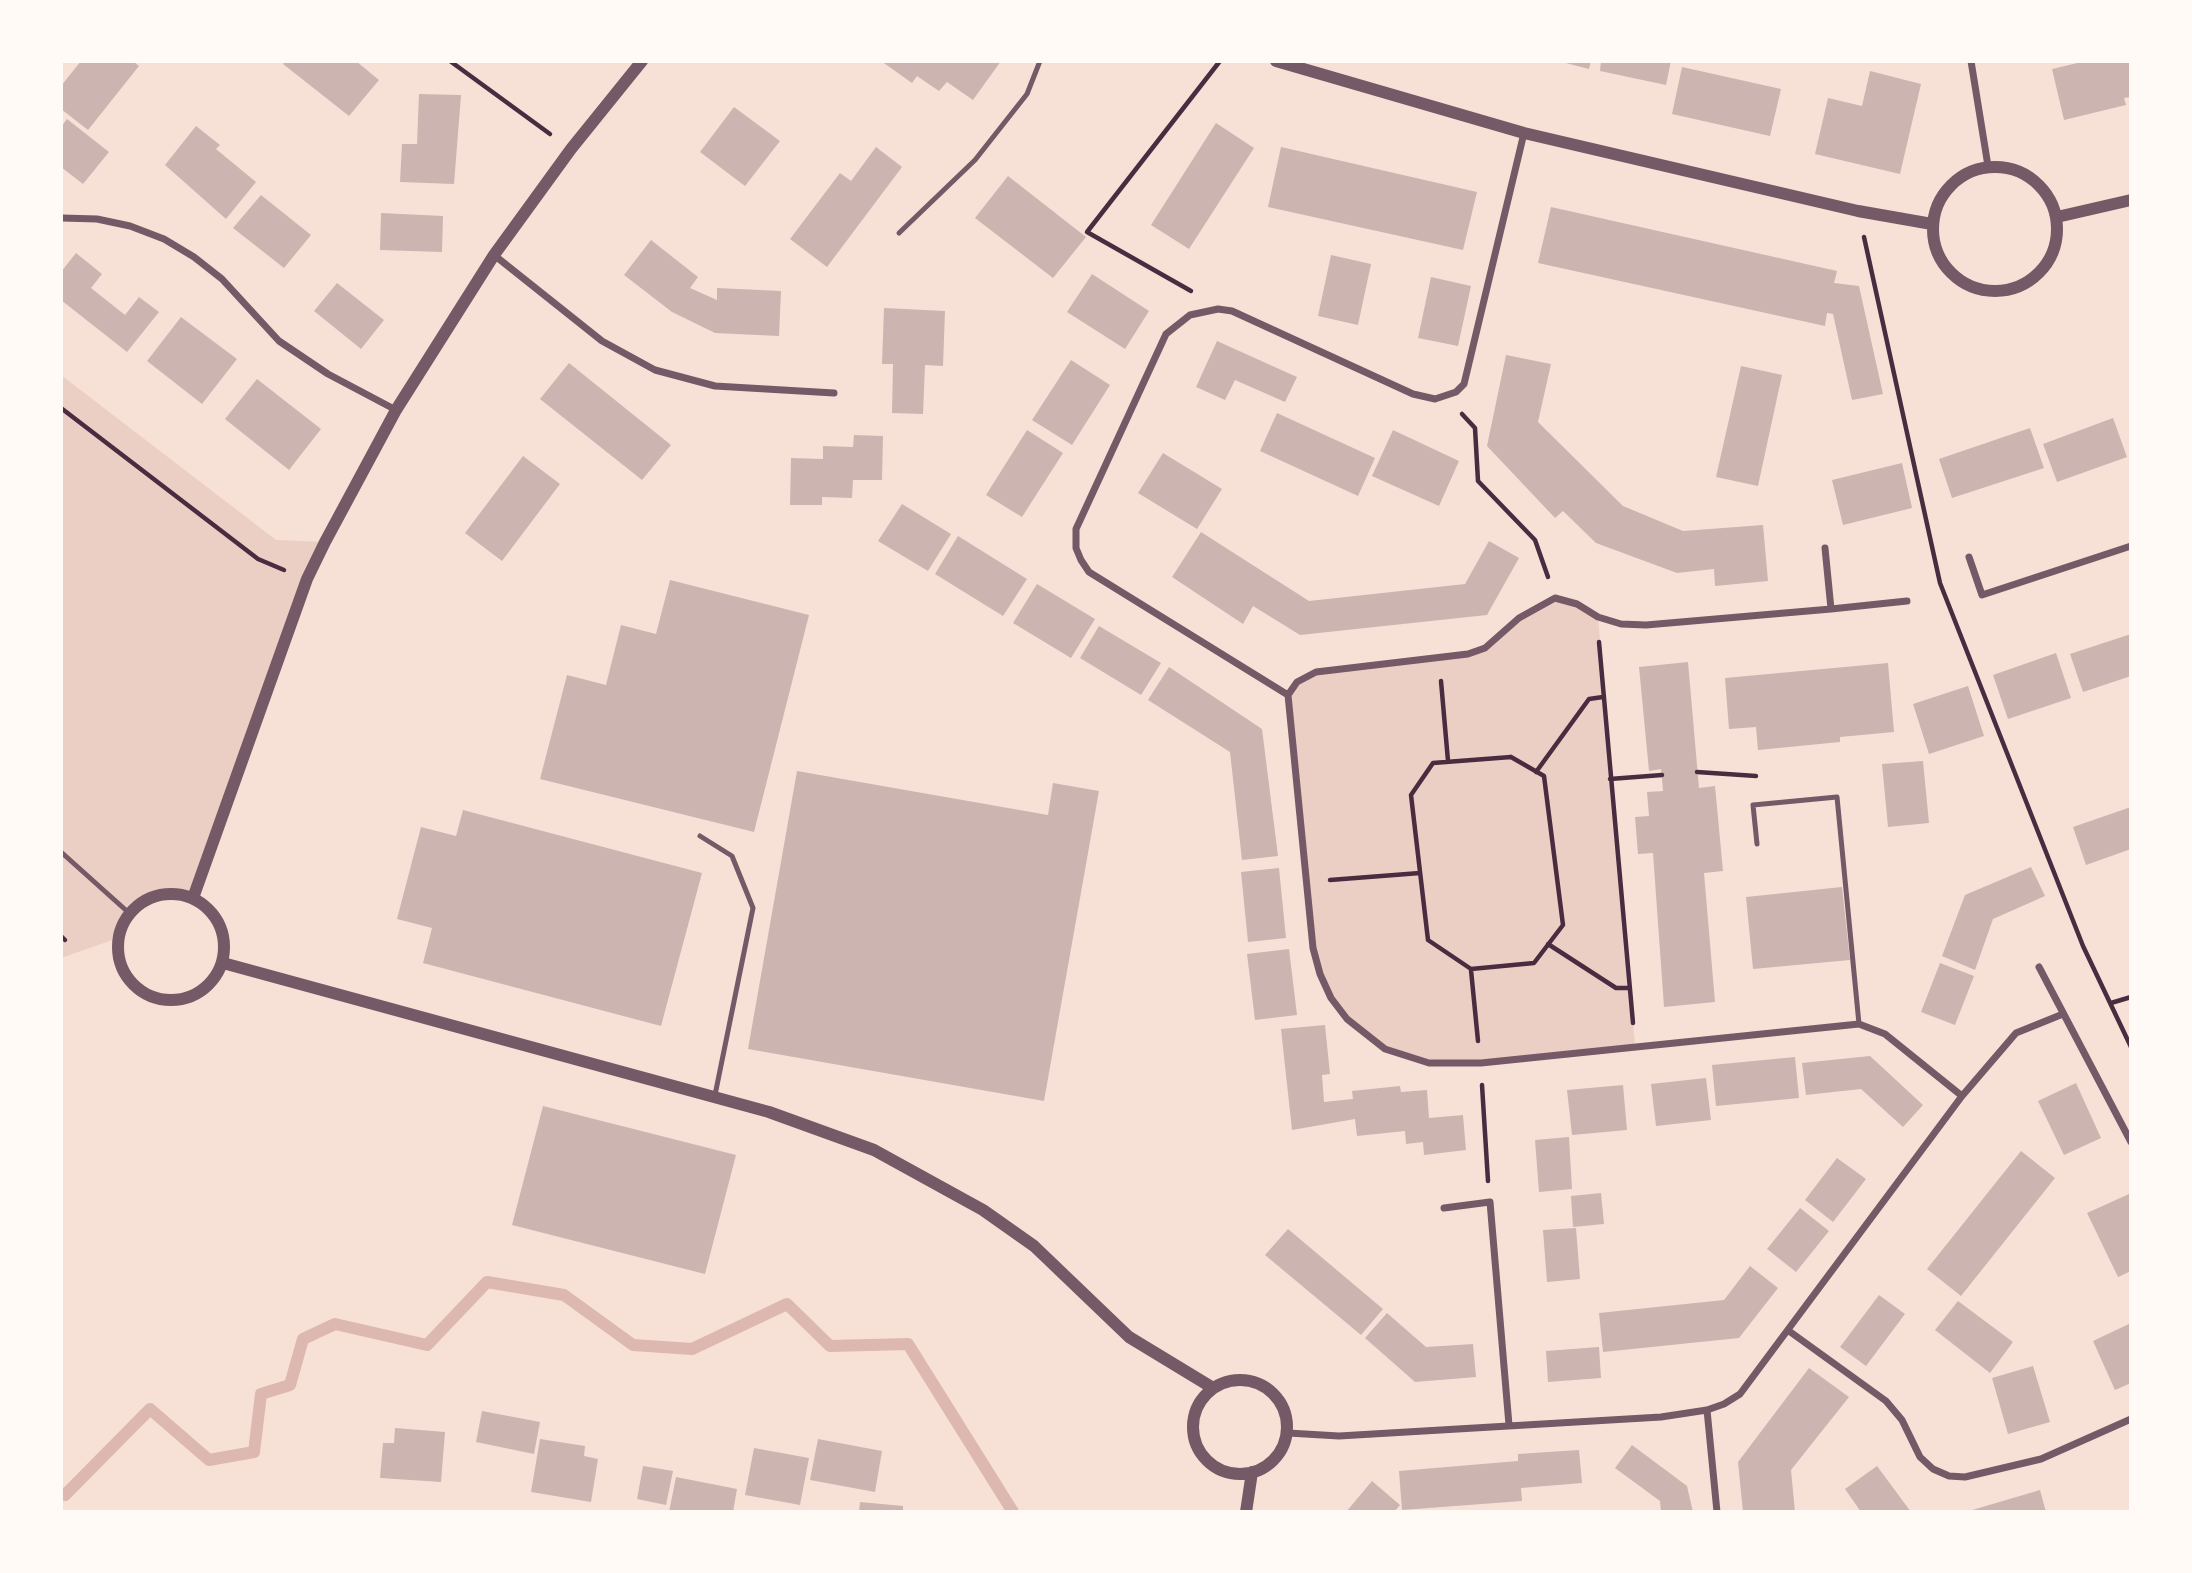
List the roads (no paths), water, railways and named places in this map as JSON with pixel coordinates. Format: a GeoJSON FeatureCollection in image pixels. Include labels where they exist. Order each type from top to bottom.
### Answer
{"type":"FeatureCollection","features":[{"type":"Feature","properties":{"kind":"street"},"geometry":{"type":"LineString","coordinates":[[193,898],[307,579],[396,410],[494,255],[571,149],[642,61]]}},
{"type":"Feature","properties":{"kind":"street"},"geometry":{"type":"LineString","coordinates":[[1276,61],[1524,132],[1858,211],[1932,224]]}},
{"type":"Feature","properties":{"kind":"street"},"geometry":{"type":"LineString","coordinates":[[1971,61],[1988,166]]}},
{"type":"Feature","properties":{"kind":"street"},"geometry":{"type":"LineString","coordinates":[[1288,695],[1089,572],[1076,548],[1076,529],[1166,334],[1191,315],[1218,309],[1232,311],[1413,394],[1435,399],[1447,396],[1464,384],[1524,132]]}},
{"type":"Feature","properties":{"kind":"street"},"geometry":{"type":"LineString","coordinates":[[1988,166],[2013,168],[2040,184],[2057,217],[2054,251],[2039,274],[2021,286],[2003,291],[1977,289],[1955,278],[1940,259],[1932,224],[1940,198],[1953,181],[1988,166]]}},
{"type":"Feature","properties":{"kind":"street"},"geometry":{"type":"LineString","coordinates":[[2057,217],[2131,201]]}},
{"type":"Feature","properties":{"kind":"street"},"geometry":{"type":"LineString","coordinates":[[62,218],[97,219],[130,226],[184,251],[222,279],[279,341],[328,374],[396,410]]}},
{"type":"Feature","properties":{"kind":"street"},"geometry":{"type":"LineString","coordinates":[[494,255],[603,341],[655,370],[715,386],[834,393]]}},
{"type":"Feature","properties":{"kind":"street"},"geometry":{"type":"LineString","coordinates":[[1969,557],[1982,595],[2131,546]]}},
{"type":"Feature","properties":{"kind":"street"},"geometry":{"type":"LineString","coordinates":[[1825,548],[1831,609]]}},
{"type":"Feature","properties":{"kind":"street"},"geometry":{"type":"LineString","coordinates":[[1907,601],[1646,625],[1621,624],[1598,617],[1577,604],[1555,598],[1519,618],[1485,648],[1315,672],[1297,682],[1288,695],[1313,948],[1320,974],[1331,998],[1347,1019],[1385,1049],[1429,1063],[1481,1063],[1859,1024],[1885,1034],[1962,1096]]}},
{"type":"Feature","properties":{"kind":"street"},"geometry":{"type":"LineString","coordinates":[[172,893],[193,898],[214,913],[225,940],[223,963],[214,980],[195,995],[174,1001],[152,998],[137,989],[122,970],[117,939],[129,913],[149,898],[172,893]]}},
{"type":"Feature","properties":{"kind":"street"},"geometry":{"type":"LineString","coordinates":[[223,963],[821,1129],[929,1178],[983,1210],[1034,1246],[1129,1337],[1213,1388]]}},
{"type":"Feature","properties":{"kind":"street"},"geometry":{"type":"LineString","coordinates":[[2039,967],[2131,1142]]}},
{"type":"Feature","properties":{"kind":"street"},"geometry":{"type":"LineString","coordinates":[[1288,1433],[1339,1436],[1661,1417],[1707,1410],[1740,1394],[1962,1096],[2016,1033],[2063,1014]]}},
{"type":"Feature","properties":{"kind":"street"},"geometry":{"type":"LineString","coordinates":[[1444,1208],[1490,1202],[1509,1425]]}},
{"type":"Feature","properties":{"kind":"street"},"geometry":{"type":"LineString","coordinates":[[1789,1331],[1886,1401],[1902,1420],[1920,1457],[1933,1469],[1949,1476],[1965,1478],[2041,1459],[2131,1419]]}},
{"type":"Feature","properties":{"kind":"street"},"geometry":{"type":"LineString","coordinates":[[1233,1380],[1255,1382],[1272,1391],[1283,1405],[1288,1433],[1276,1459],[1252,1472],[1229,1473],[1209,1462],[1197,1447],[1193,1426],[1196,1409],[1213,1388],[1233,1380]]}},
{"type":"Feature","properties":{"kind":"street"},"geometry":{"type":"LineString","coordinates":[[1707,1410],[1717,1512]]}},
{"type":"Feature","properties":{"kind":"street"},"geometry":{"type":"LineString","coordinates":[[1246,1512],[1252,1472]]}},
{"type":"Feature","properties":{"kind":"lane"},"geometry":{"type":"LineString","coordinates":[[899,233],[975,160],[1027,94],[1040,61]]}},
{"type":"Feature","properties":{"kind":"lane"},"geometry":{"type":"LineString","coordinates":[[1757,844],[1753,805],[1837,797],[1859,1024]]}},
{"type":"Feature","properties":{"kind":"lane"},"geometry":{"type":"LineString","coordinates":[[700,836],[732,856],[753,908],[714,1098]]}},
{"type":"Feature","properties":{"kind":"lane"},"geometry":{"type":"LineString","coordinates":[[61,852],[129,913]]}},
{"type":"Feature","properties":{"kind":"waterway"},"geometry":{"type":"LineString","coordinates":[[61,1493],[65,1495],[150,1409],[209,1460],[254,1452],[261,1394],[290,1385],[303,1339],[335,1324],[427,1345],[487,1282],[564,1295],[633,1345],[692,1349],[787,1304],[830,1346],[908,1344],[1013,1512]]}}]}
